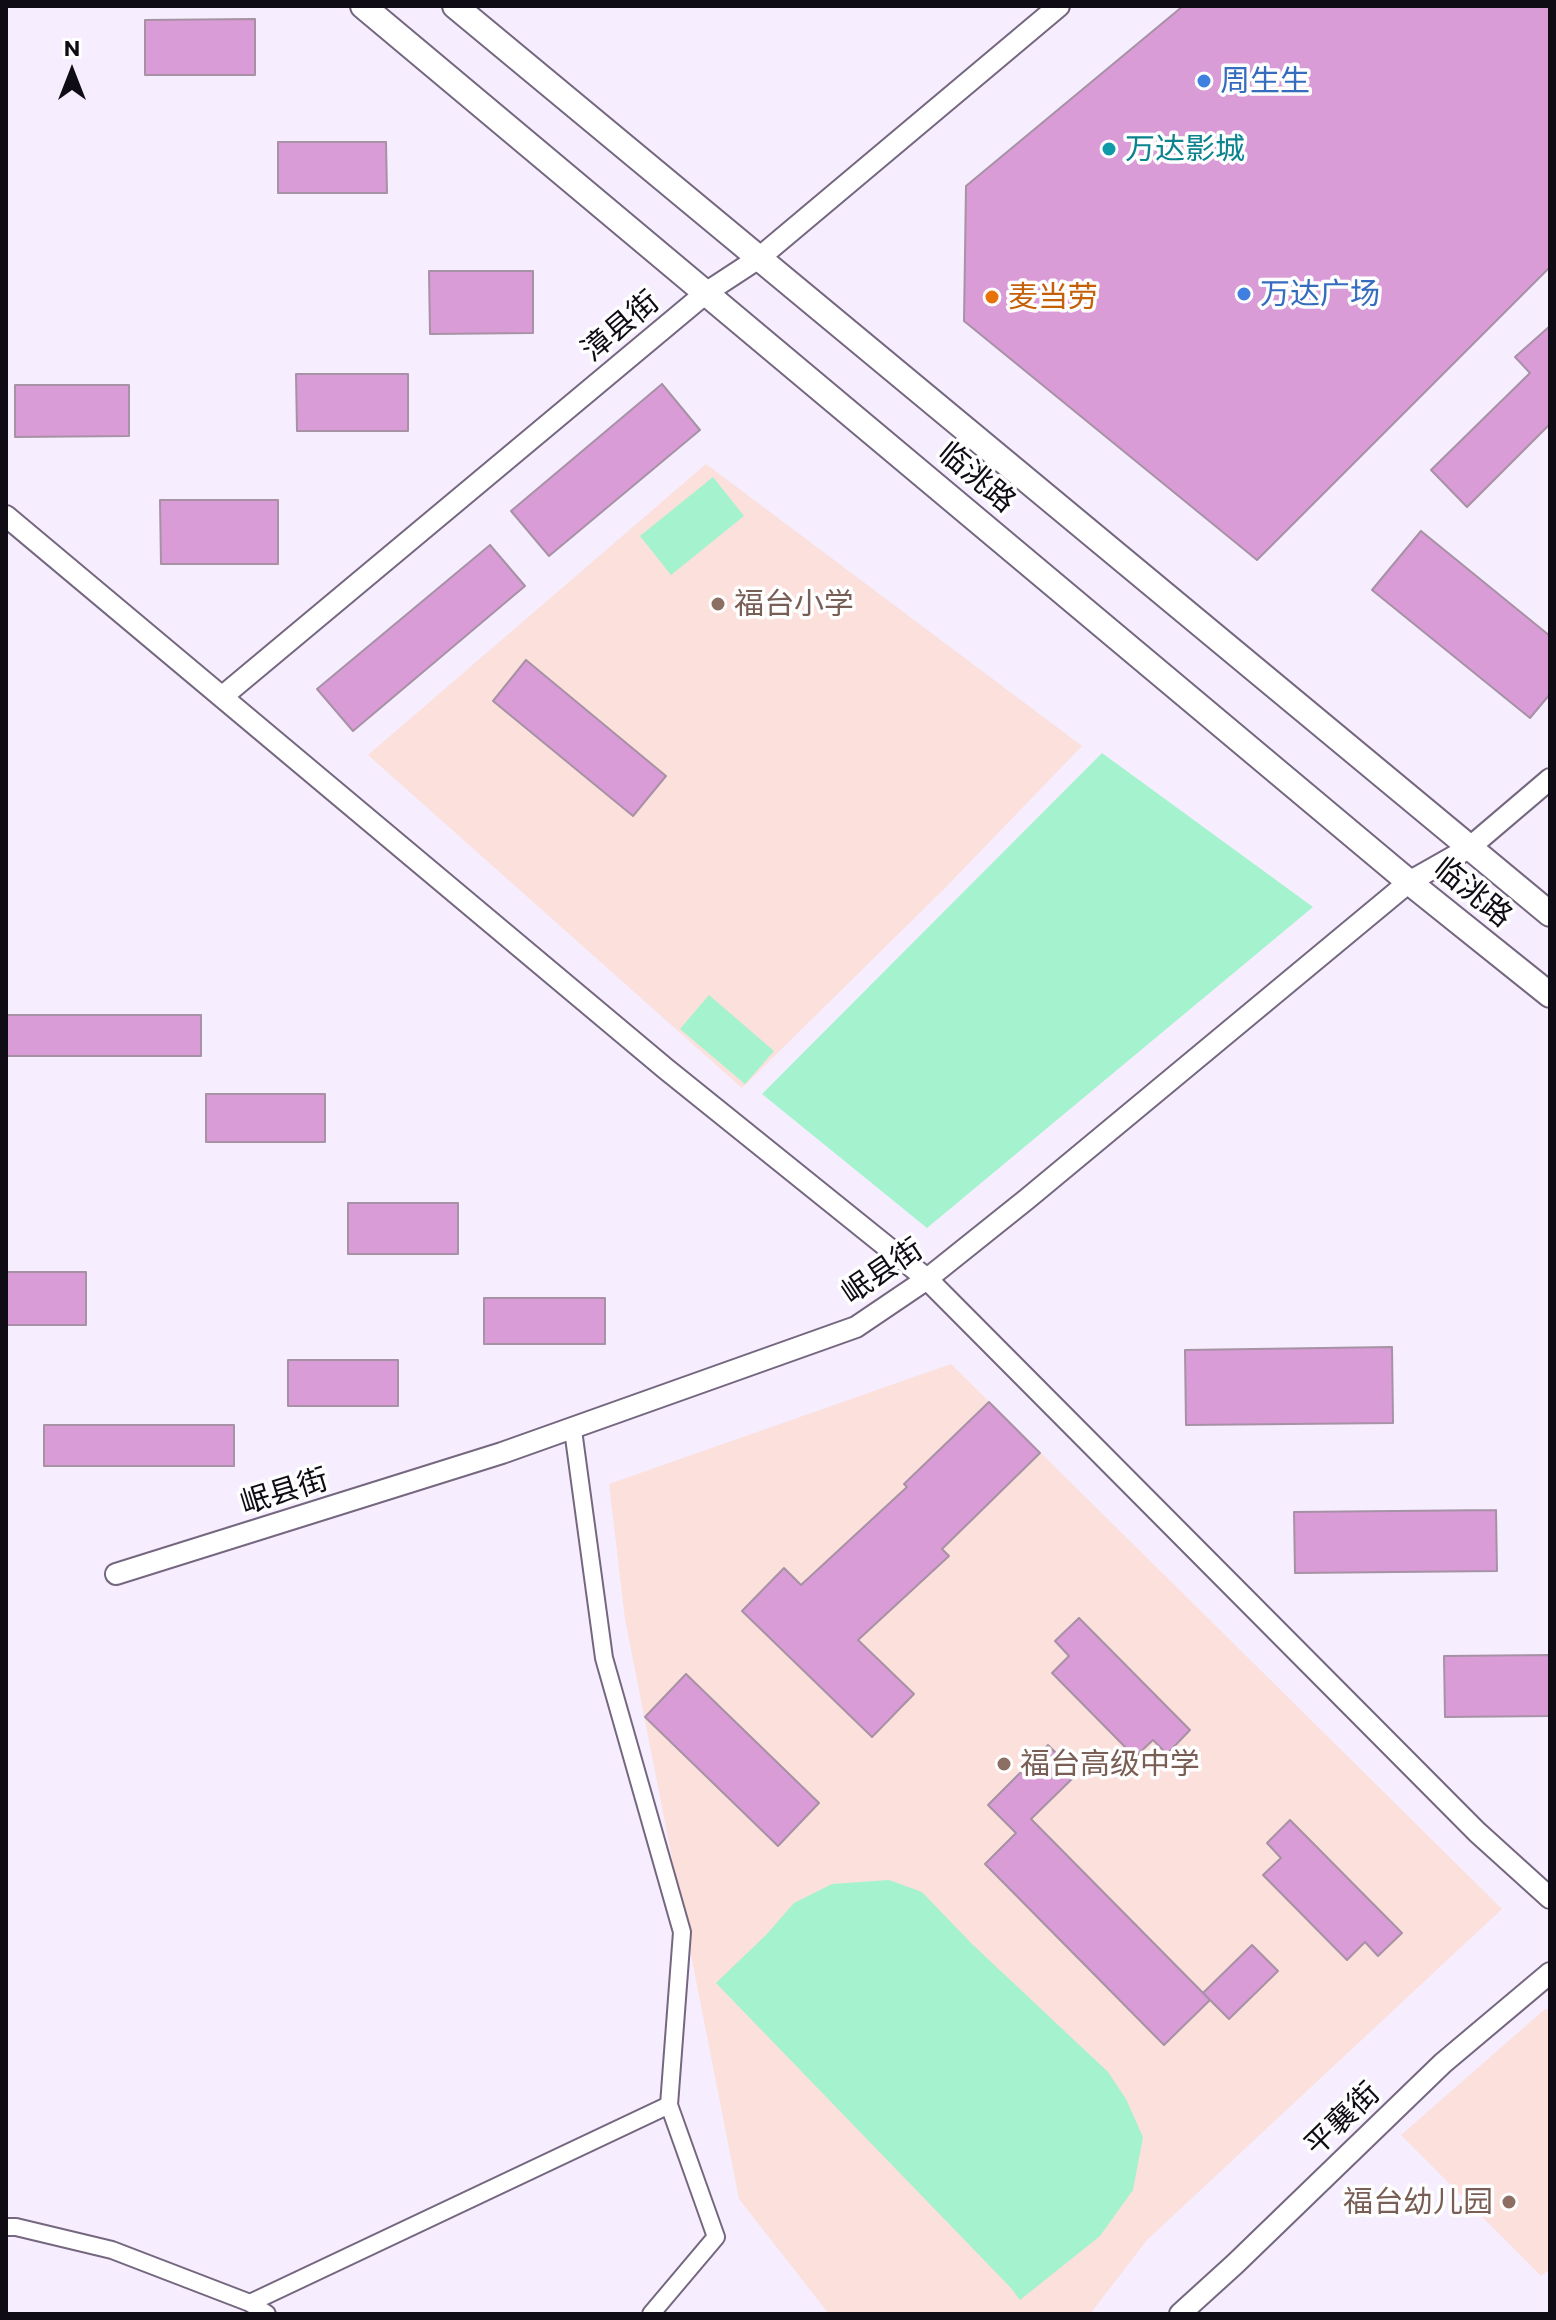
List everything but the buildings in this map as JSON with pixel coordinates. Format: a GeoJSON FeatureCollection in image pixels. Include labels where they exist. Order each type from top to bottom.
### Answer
{"type":"FeatureCollection","features":[{"type":"Feature","properties":{"kind":"main road","name":"临洮路"},"geometry":{"type":"LineString","coordinates":[[363,6],[1409,882],[1550,995]]}},
{"type":"Feature","properties":{"kind":"main road","name":"临洮路"},"geometry":{"type":"LineString","coordinates":[[455,6],[1550,914]]}},
{"type":"Feature","properties":{"kind":"street","name":"漳县街"},"geometry":{"type":"LineString","coordinates":[[223,696],[707,292],[759,258],[1059,6]]}},
{"type":"Feature","properties":{"kind":"street"},"geometry":{"type":"LineString","coordinates":[[6,516],[666,1069],[927,1279],[1477,1832],[1550,1898]]}},
{"type":"Feature","properties":{"kind":"street","name":"岷县街"},"geometry":{"type":"LineString","coordinates":[[116,1574],[573,1430],[856,1327],[927,1279],[1027,1199],[1409,882],[1469,848],[1550,779]]}},
{"type":"Feature","properties":{"kind":"street"},"geometry":{"type":"LineString","coordinates":[[573,1430],[604,1658],[682,1932],[669,2105],[716,2237],[651,2314]]}},
{"type":"Feature","properties":{"kind":"street","name":"平襄街"},"geometry":{"type":"LineString","coordinates":[[1180,2314],[1443,2063],[1550,1973]]}},
{"type":"Feature","properties":{"kind":"street"},"geometry":{"type":"LineString","coordinates":[[250,2303],[669,2105]]}},
{"type":"Feature","properties":{"kind":"street"},"geometry":{"type":"LineString","coordinates":[[6,2227],[112,2250],[250,2303],[267,2314]]}},
{"type":"Feature","properties":{"kind":"shaded area","name":"福台小学"},"geometry":{"type":"Polygon","coordinates":[[[706,464],[1082,746],[945,888],[742,1088],[368,755],[706,464]]]}},
{"type":"Feature","properties":{"kind":"shaded area","name":"福台高级中学"},"geometry":{"type":"Polygon","coordinates":[[[951,1364],[1502,1909],[1147,2240],[1090,2314],[829,2314],[739,2199],[625,1619],[609,1484],[951,1364]]]}},
{"type":"Feature","properties":{"kind":"shaded area","name":"福台幼儿园"},"geometry":{"type":"Polygon","coordinates":[[[1545,2009],[1550,2010],[1550,2269],[1541,2276],[1401,2135],[1545,2009]]]}},
{"type":"Feature","properties":{"kind":"green space"},"geometry":{"type":"Polygon","coordinates":[[[713,477],[744,516],[671,575],[640,536],[713,477]]]}},
{"type":"Feature","properties":{"kind":"green space"},"geometry":{"type":"Polygon","coordinates":[[[1102,753],[1313,907],[927,1228],[762,1094],[1102,753]]]}},
{"type":"Feature","properties":{"kind":"green space"},"geometry":{"type":"Polygon","coordinates":[[[709,995],[774,1051],[745,1084],[680,1029],[709,995]]]}},
{"type":"Feature","properties":{"kind":"green space"},"geometry":{"type":"Polygon","coordinates":[[[889,1880],[922,1892],[971,1943],[1108,2072],[1126,2099],[1143,2137],[1133,2190],[1100,2236],[1020,2300],[716,1983],[794,1903],[832,1884],[889,1880]]]}},
{"type":"Feature","properties":{"kind":"place","name":"周生生"},"geometry":{"type":"Point","coordinates":[1204,81]}},
{"type":"Feature","properties":{"kind":"place","name":"万达影城"},"geometry":{"type":"Point","coordinates":[1109,149]}},
{"type":"Feature","properties":{"kind":"place","name":"万达广场"},"geometry":{"type":"Point","coordinates":[1244,294]}},
{"type":"Feature","properties":{"kind":"place","name":"麦当劳"},"geometry":{"type":"Point","coordinates":[992,297]}},
{"type":"Feature","properties":{"kind":"place","name":"福台小学"},"geometry":{"type":"Point","coordinates":[718,604]}},
{"type":"Feature","properties":{"kind":"place","name":"福台高级中学"},"geometry":{"type":"Point","coordinates":[1004,1764]}},
{"type":"Feature","properties":{"kind":"place","name":"福台幼儿园"},"geometry":{"type":"Point","coordinates":[1509,2202]}}]}
